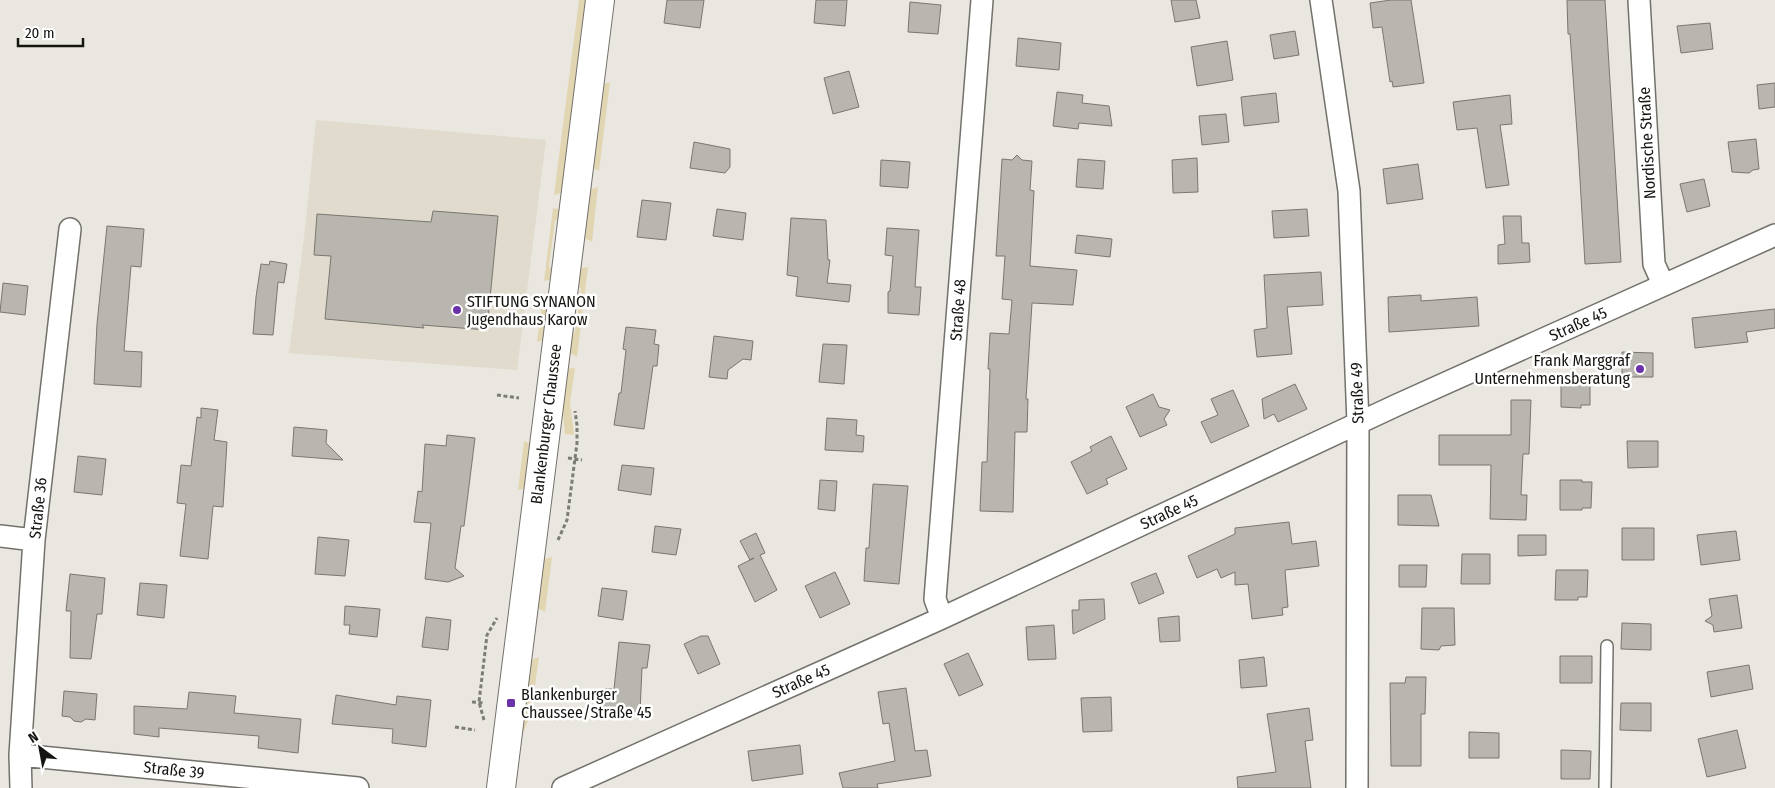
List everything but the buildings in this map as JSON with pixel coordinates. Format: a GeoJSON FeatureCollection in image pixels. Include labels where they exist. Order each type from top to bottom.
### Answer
{"type":"FeatureCollection","features":[{"type":"Feature","properties":{"kind":"main road","name":"Blankenburger Chaussee"},"geometry":{"type":"LineString","coordinates":[[501,788],[600,0]]}},
{"type":"Feature","properties":{"kind":"street","name":"Straße 48"},"geometry":{"type":"LineString","coordinates":[[942,618],[935,599],[982,0]]}},
{"type":"Feature","properties":{"kind":"street","name":"Straße 49"},"geometry":{"type":"LineString","coordinates":[[1321,0],[1349,191],[1358,423],[1357,788]]}},
{"type":"Feature","properties":{"kind":"street","name":"Nordische Straße"},"geometry":{"type":"LineString","coordinates":[[1639,0],[1654,264],[1663,284]]}},
{"type":"Feature","properties":{"kind":"street","name":"Straße 36"},"geometry":{"type":"LineString","coordinates":[[21,788],[20,755],[34,540],[70,229]]}},
{"type":"Feature","properties":{"kind":"street","name":"Straße 45"},"geometry":{"type":"LineString","coordinates":[[563,788],[942,618],[1358,423],[1775,235]]}},
{"type":"Feature","properties":{"kind":"street"},"geometry":{"type":"LineString","coordinates":[[0,536],[34,540]]}},
{"type":"Feature","properties":{"kind":"street","name":"Straße 39"},"geometry":{"type":"LineString","coordinates":[[20,755],[358,788]]}},
{"type":"Feature","properties":{"kind":"lane"},"geometry":{"type":"LineString","coordinates":[[1605,788],[1607,646]]}},
{"type":"Feature","properties":{"kind":"path"},"geometry":{"type":"LineString","coordinates":[[497,395],[519,398]]}},
{"type":"Feature","properties":{"kind":"path"},"geometry":{"type":"LineString","coordinates":[[568,458],[582,460]]}},
{"type":"Feature","properties":{"kind":"path"},"geometry":{"type":"LineString","coordinates":[[472,702],[485,703]]}},
{"type":"Feature","properties":{"kind":"path"},"geometry":{"type":"LineString","coordinates":[[455,727],[475,730]]}},
{"type":"Feature","properties":{"kind":"shaded area"},"geometry":{"type":"Polygon","coordinates":[[[579,0],[588,0],[564,192],[554,195],[579,0]]]}},
{"type":"Feature","properties":{"kind":"shaded area"},"geometry":{"type":"Polygon","coordinates":[[[610,82],[599,171],[588,165],[600,85],[610,82]]]}},
{"type":"Feature","properties":{"kind":"shaded area"},"geometry":{"type":"Polygon","coordinates":[[[316,120],[546,140],[517,370],[289,353],[304,238],[316,120]]]}},
{"type":"Feature","properties":{"kind":"shaded area"},"geometry":{"type":"Polygon","coordinates":[[[598,187],[592,242],[581,236],[586,191],[598,187]]]}},
{"type":"Feature","properties":{"kind":"shaded area"},"geometry":{"type":"Polygon","coordinates":[[[553,208],[563,210],[562,215],[555,221],[549,266],[555,274],[553,279],[544,281],[553,208]]]}},
{"type":"Feature","properties":{"kind":"shaded area"},"geometry":{"type":"Polygon","coordinates":[[[588,267],[577,357],[567,351],[568,337],[575,332],[581,289],[575,282],[577,269],[588,267]]]}},
{"type":"Feature","properties":{"kind":"shaded area"},"geometry":{"type":"Polygon","coordinates":[[[543,294],[551,298],[547,339],[537,342],[543,294]]]}},
{"type":"Feature","properties":{"kind":"shaded area"},"geometry":{"type":"Polygon","coordinates":[[[575,368],[570,402],[574,435],[565,434],[562,402],[564,369],[575,368]]]}},
{"type":"Feature","properties":{"kind":"shaded area"},"geometry":{"type":"Polygon","coordinates":[[[524,441],[533,445],[528,488],[518,490],[524,441]]]}},
{"type":"Feature","properties":{"kind":"shaded area"},"geometry":{"type":"Polygon","coordinates":[[[552,557],[545,612],[535,607],[541,560],[552,557]]]}},
{"type":"Feature","properties":{"kind":"shaded area"},"geometry":{"type":"Polygon","coordinates":[[[539,657],[531,713],[521,739],[528,661],[539,657]]]}},
{"type":"Feature","properties":{"kind":"place","name":"STIFTUNG SYNANON Jugendhaus Karow"},"geometry":{"type":"Point","coordinates":[457,310]}},
{"type":"Feature","properties":{"kind":"place","name":"Frank Marggraf Unternehmensberatung"},"geometry":{"type":"Point","coordinates":[1640,369]}},
{"type":"Feature","properties":{"kind":"place","name":"Blankenburger Chaussee/Straße 45"},"geometry":{"type":"Point","coordinates":[511,703]}}]}
